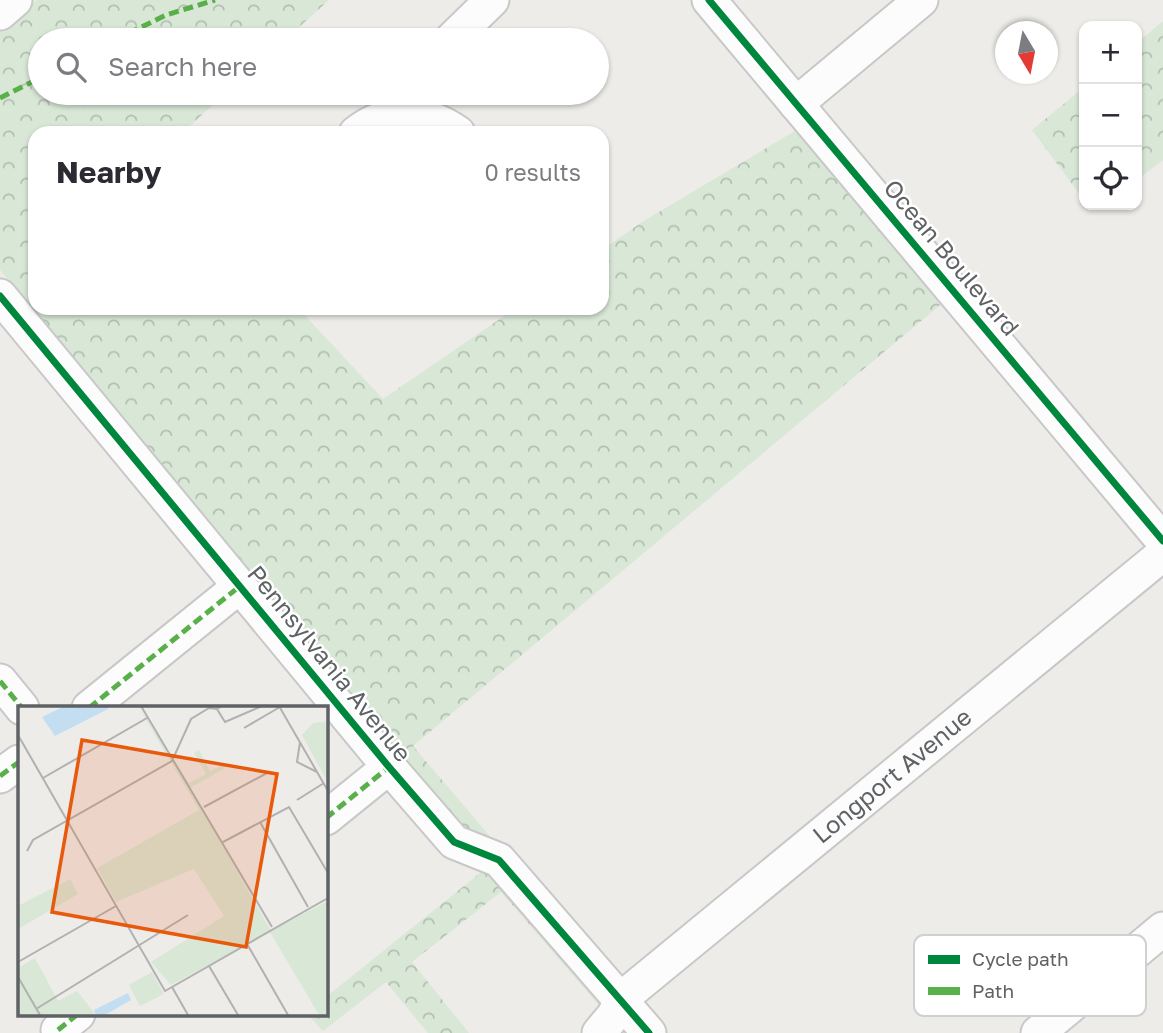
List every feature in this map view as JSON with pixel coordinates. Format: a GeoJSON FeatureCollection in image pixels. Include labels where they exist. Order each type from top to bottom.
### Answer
{"type":"FeatureCollection","features":[{"type":"Feature","properties":{"kind":"street"},"geometry":{"type":"LineString","coordinates":[[0,13],[15,0]]}},
{"type":"Feature","properties":{"kind":"street"},"geometry":{"type":"LineString","coordinates":[[463,28],[492,0]]}},
{"type":"Feature","properties":{"kind":"street","name":"Ocean Boulevard"},"geometry":{"type":"LineString","coordinates":[[709,0],[1163,541]]}},
{"type":"Feature","properties":{"kind":"street"},"geometry":{"type":"LineString","coordinates":[[796,104],[921,0]]}},
{"type":"Feature","properties":{"kind":"street"},"geometry":{"type":"LineString","coordinates":[[364,126],[386,105]]}},
{"type":"Feature","properties":{"kind":"street"},"geometry":{"type":"LineString","coordinates":[[367,126],[392,115],[447,116]]}},
{"type":"Feature","properties":{"kind":"street","name":"Pennsylvania Avenue"},"geometry":{"type":"LineString","coordinates":[[0,296],[389,768],[454,842],[499,860],[649,1033]]}},
{"type":"Feature","properties":{"kind":"street","name":"Longport Avenue"},"geometry":{"type":"LineString","coordinates":[[600,1033],[614,1015],[621,999],[1163,554]]}},
{"type":"Feature","properties":{"kind":"street"},"geometry":{"type":"LineString","coordinates":[[91,706],[240,586]]}},
{"type":"Feature","properties":{"kind":"street"},"geometry":{"type":"LineString","coordinates":[[0,681],[20,706]]}},
{"type":"Feature","properties":{"kind":"street"},"geometry":{"type":"LineString","coordinates":[[0,776],[18,763]]}},
{"type":"Feature","properties":{"kind":"street"},"geometry":{"type":"LineString","coordinates":[[327,817],[389,768]]}},
{"type":"Feature","properties":{"kind":"street"},"geometry":{"type":"LineString","coordinates":[[1146,943],[1163,929]]}},
{"type":"Feature","properties":{"kind":"street"},"geometry":{"type":"LineString","coordinates":[[1038,1033],[1058,1016]]}},
{"type":"Feature","properties":{"kind":"green space"},"geometry":{"type":"Polygon","coordinates":[[[37,0],[329,0],[298,28],[28,28],[28,105],[213,105],[190,126],[28,126],[28,304],[0,270],[0,31],[37,0]]]}},
{"type":"Feature","properties":{"kind":"green space"},"geometry":{"type":"Polygon","coordinates":[[[1163,21],[1163,160],[1142,176],[1142,84],[1142,39],[1163,21]]]}},
{"type":"Feature","properties":{"kind":"green space"},"geometry":{"type":"Polygon","coordinates":[[[1079,91],[1079,193],[1032,130],[1079,91]]]}},
{"type":"Feature","properties":{"kind":"green space"},"geometry":{"type":"Polygon","coordinates":[[[800,128],[945,301],[413,746],[658,1033],[623,1033],[501,892],[412,962],[469,1033],[428,1033],[386,982],[323,1031],[309,1016],[327,1016],[327,996],[490,865],[37,315],[305,315],[383,399],[506,315],[609,315],[609,245],[642,222],[800,128]]]}},
{"type":"Feature","properties":{"kind":"marked path"},"geometry":{"type":"LineString","coordinates":[[139,28],[166,15],[215,0]]}},
{"type":"Feature","properties":{"kind":"marked path"},"geometry":{"type":"LineString","coordinates":[[0,98],[28,84]]}},
{"type":"Feature","properties":{"kind":"marked path"},"geometry":{"type":"LineString","coordinates":[[91,706],[240,586]]}},
{"type":"Feature","properties":{"kind":"marked path"},"geometry":{"type":"LineString","coordinates":[[0,681],[20,706]]}},
{"type":"Feature","properties":{"kind":"marked path"},"geometry":{"type":"LineString","coordinates":[[0,776],[18,763]]}},
{"type":"Feature","properties":{"kind":"marked path"},"geometry":{"type":"LineString","coordinates":[[327,817],[389,767],[385,763]]}},
{"type":"Feature","properties":{"kind":"marked path"},"geometry":{"type":"LineString","coordinates":[[58,1030],[76,1016]]}},
{"type":"Feature","properties":{"kind":"cycle path"},"geometry":{"type":"LineString","coordinates":[[709,0],[1163,541]]}},
{"type":"Feature","properties":{"kind":"cycle path"},"geometry":{"type":"LineString","coordinates":[[0,296],[454,842],[499,860],[649,1033]]}}]}
